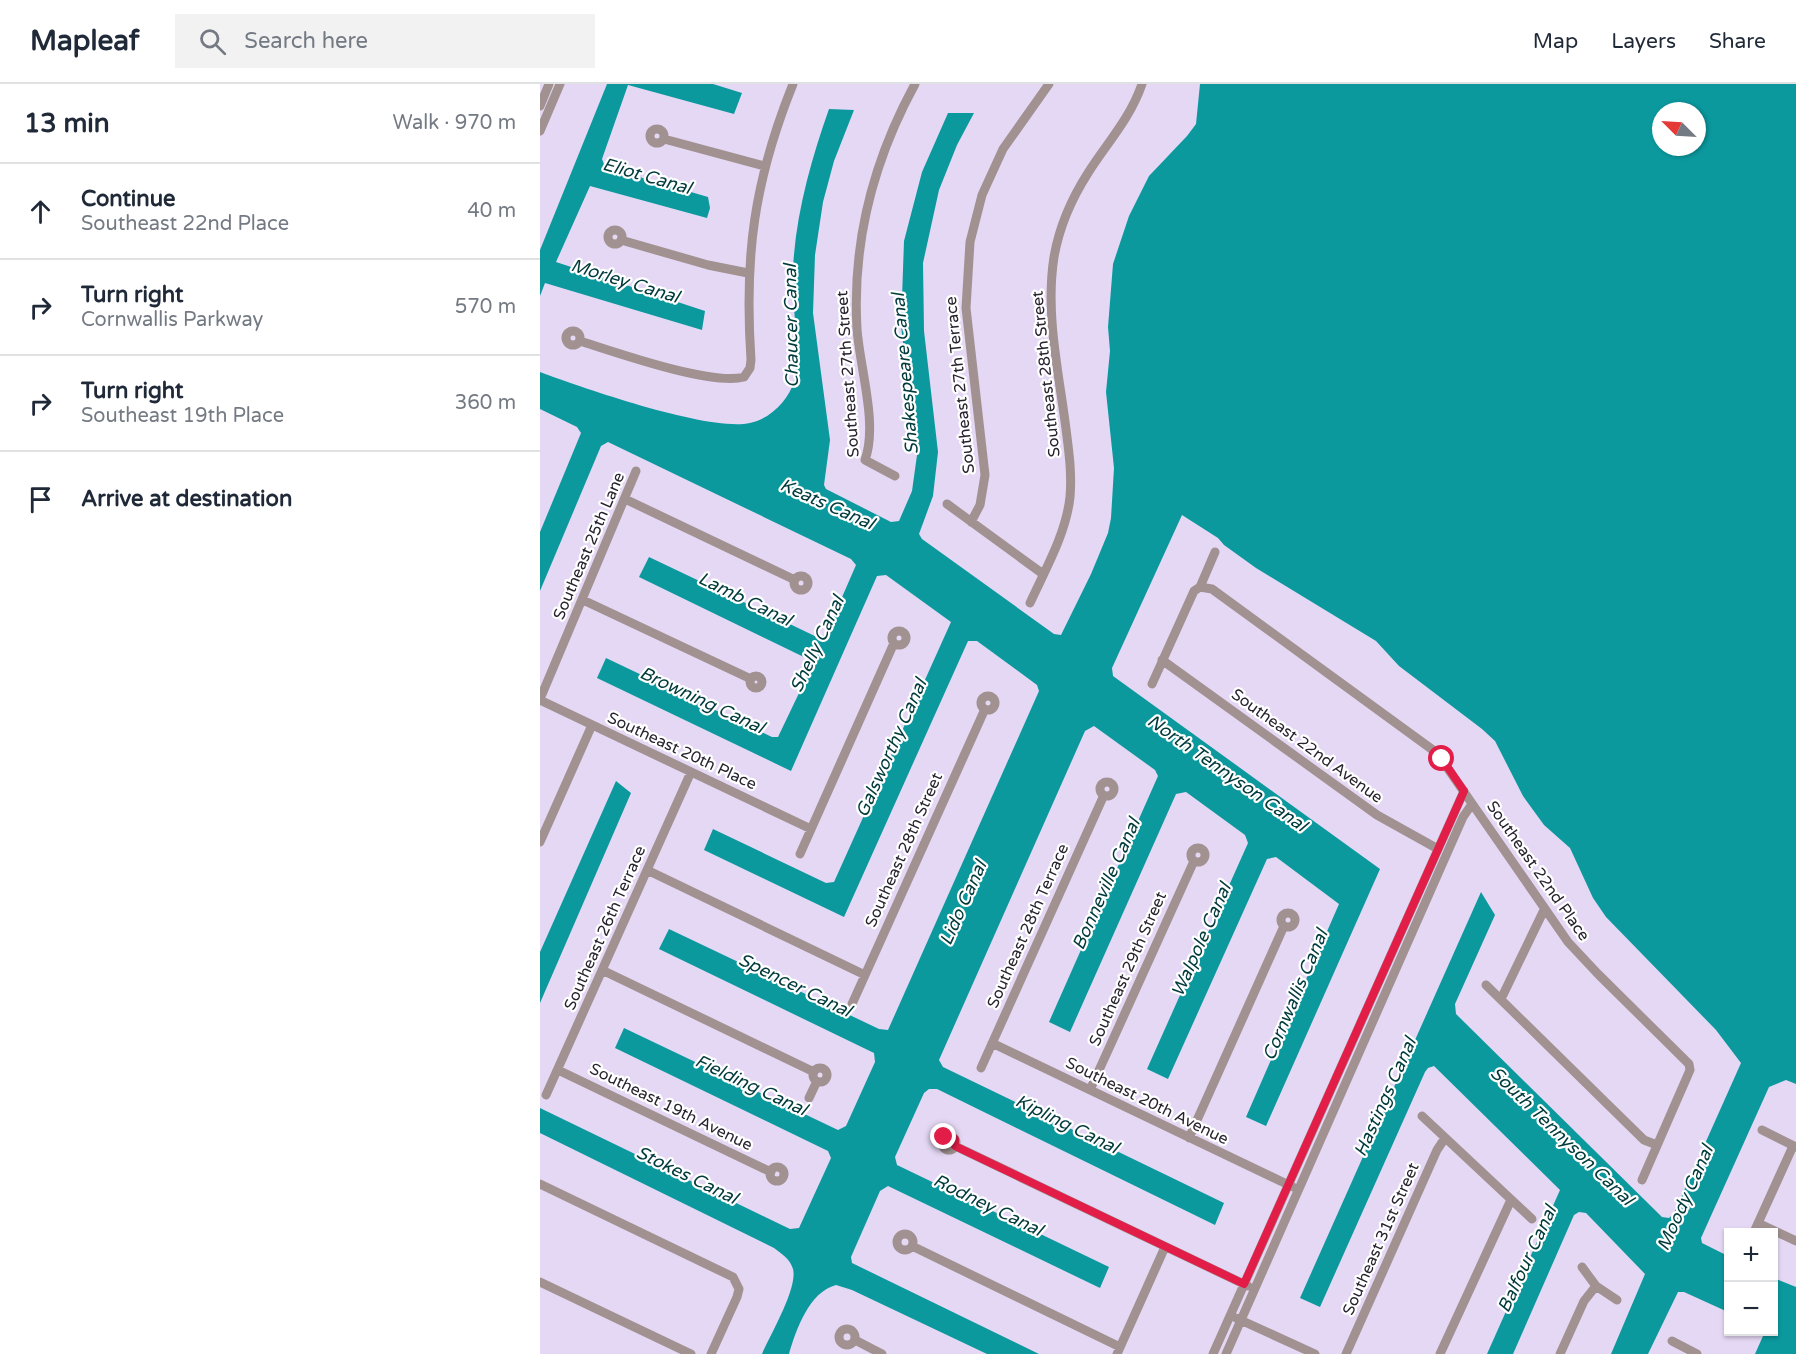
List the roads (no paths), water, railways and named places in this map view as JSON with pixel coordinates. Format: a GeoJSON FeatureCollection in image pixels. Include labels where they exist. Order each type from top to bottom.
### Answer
{"type":"FeatureCollection","features":[{"type":"Feature","properties":{"kind":"street"},"geometry":{"type":"LineString","coordinates":[[540,106],[549,84]]}},
{"type":"Feature","properties":{"kind":"street"},"geometry":{"type":"LineString","coordinates":[[540,131],[560,84]]}},
{"type":"Feature","properties":{"kind":"street"},"geometry":{"type":"LineString","coordinates":[[579,341],[695,373],[727,378],[744,377],[750,368],[751,360],[748,273],[753,222],[764,166],[793,84]]}},
{"type":"Feature","properties":{"kind":"street","name":"Southeast 27th Street"},"geometry":{"type":"LineString","coordinates":[[896,476],[865,460],[871,442],[858,330],[857,280],[861,235],[873,179],[891,130],[915,84]]}},
{"type":"Feature","properties":{"kind":"street","name":"Southeast 27th Terrace"},"geometry":{"type":"LineString","coordinates":[[971,522],[980,505],[985,475],[966,317],[970,242],[982,195],[1003,149],[1049,84]]}},
{"type":"Feature","properties":{"kind":"street","name":"Southeast 28th Street"},"geometry":{"type":"LineString","coordinates":[[1030,603],[1063,526],[1071,489],[1051,301],[1056,249],[1078,191],[1089,171],[1113,141],[1132,109],[1142,84]]}},
{"type":"Feature","properties":{"kind":"street"},"geometry":{"type":"LineString","coordinates":[[663,139],[764,166]]}},
{"type":"Feature","properties":{"kind":"street"},"geometry":{"type":"LineString","coordinates":[[621,240],[708,265],[748,273]]}},
{"type":"Feature","properties":{"kind":"street","name":"Southeast 25th Lane"},"geometry":{"type":"LineString","coordinates":[[540,700],[636,471]]}},
{"type":"Feature","properties":{"kind":"street"},"geometry":{"type":"LineString","coordinates":[[625,499],[795,580]]}},
{"type":"Feature","properties":{"kind":"street"},"geometry":{"type":"LineString","coordinates":[[947,504],[1043,574]]}},
{"type":"Feature","properties":{"kind":"street"},"geometry":{"type":"LineString","coordinates":[[1152,684],[1194,591],[1200,587],[1215,552]]}},
{"type":"Feature","properties":{"kind":"street","name":"Southeast 22nd Place"},"geometry":{"type":"LineString","coordinates":[[1200,587],[1212,589],[1426,744],[1442,759],[1545,910],[1580,956],[1689,1064],[1690,1071]]}},
{"type":"Feature","properties":{"kind":"street"},"geometry":{"type":"LineString","coordinates":[[583,600],[751,679]]}},
{"type":"Feature","properties":{"kind":"street"},"geometry":{"type":"LineString","coordinates":[[800,854],[894,643]]}},
{"type":"Feature","properties":{"kind":"street","name":"Southeast 22nd Avenue"},"geometry":{"type":"LineString","coordinates":[[1162,660],[1377,815],[1438,849]]}},
{"type":"Feature","properties":{"kind":"street","name":"Southeast 20th Place"},"geometry":{"type":"LineString","coordinates":[[540,700],[811,829]]}},
{"type":"Feature","properties":{"kind":"street","name":"Southeast 28th Street"},"geometry":{"type":"LineString","coordinates":[[852,1004],[985,709]]}},
{"type":"Feature","properties":{"kind":"street"},"geometry":{"type":"LineString","coordinates":[[540,842],[544,822],[592,725]]}},
{"type":"Feature","properties":{"kind":"street","name":"Southeast 26th Terrace"},"geometry":{"type":"LineString","coordinates":[[546,1095],[691,772]]}},
{"type":"Feature","properties":{"kind":"street"},"geometry":{"type":"LineString","coordinates":[[1213,1354],[1464,791]]}},
{"type":"Feature","properties":{"kind":"street","name":"Southeast 28th Terrace"},"geometry":{"type":"LineString","coordinates":[[981,1068],[1104,795]]}},
{"type":"Feature","properties":{"kind":"street"},"geometry":{"type":"LineString","coordinates":[[1226,1354],[1463,817],[1472,804]]}},
{"type":"Feature","properties":{"kind":"street","name":"Southeast 29th Street"},"geometry":{"type":"LineString","coordinates":[[1090,1090],[1194,861]]}},
{"type":"Feature","properties":{"kind":"street"},"geometry":{"type":"LineString","coordinates":[[646,870],[865,975]]}},
{"type":"Feature","properties":{"kind":"street"},"geometry":{"type":"LineString","coordinates":[[1501,999],[1545,910]]}},
{"type":"Feature","properties":{"kind":"street"},"geometry":{"type":"LineString","coordinates":[[1189,1138],[1284,926]]}},
{"type":"Feature","properties":{"kind":"street"},"geometry":{"type":"LineString","coordinates":[[602,970],[816,1076],[809,1098]]}},
{"type":"Feature","properties":{"kind":"street"},"geometry":{"type":"LineString","coordinates":[[1486,985],[1644,1140],[1657,1145]]}},
{"type":"Feature","properties":{"kind":"street"},"geometry":{"type":"LineString","coordinates":[[1357,1030],[1367,1034]]}},
{"type":"Feature","properties":{"kind":"street","name":"Southeast 20th Avenue"},"geometry":{"type":"LineString","coordinates":[[992,1043],[1298,1189]]}},
{"type":"Feature","properties":{"kind":"street","name":"Southeast 19th Avenue"},"geometry":{"type":"LineString","coordinates":[[558,1070],[771,1172]]}},
{"type":"Feature","properties":{"kind":"street"},"geometry":{"type":"LineString","coordinates":[[1642,1180],[1690,1071],[1701,1074]]}},
{"type":"Feature","properties":{"kind":"street"},"geometry":{"type":"LineString","coordinates":[[1422,1116],[1510,1202],[1532,1219]]}},
{"type":"Feature","properties":{"kind":"street"},"geometry":{"type":"LineString","coordinates":[[1756,1228],[1794,1146],[1762,1130]]}},
{"type":"Feature","properties":{"kind":"street","name":"Southeast 31st Street"},"geometry":{"type":"LineString","coordinates":[[1346,1354],[1432,1160],[1445,1138]]}},
{"type":"Feature","properties":{"kind":"street"},"geometry":{"type":"LineString","coordinates":[[955,1146],[1255,1288]]}},
{"type":"Feature","properties":{"kind":"street"},"geometry":{"type":"LineString","coordinates":[[540,1184],[733,1277],[739,1289],[711,1354]]}},
{"type":"Feature","properties":{"kind":"street"},"geometry":{"type":"LineString","coordinates":[[1440,1354],[1510,1202]]}},
{"type":"Feature","properties":{"kind":"street"},"geometry":{"type":"LineString","coordinates":[[1778,1235],[1796,1241]]}},
{"type":"Feature","properties":{"kind":"street"},"geometry":{"type":"LineString","coordinates":[[912,1246],[1119,1350],[1165,1247]]}},
{"type":"Feature","properties":{"kind":"street"},"geometry":{"type":"LineString","coordinates":[[1582,1267],[1596,1286],[1617,1300]]}},
{"type":"Feature","properties":{"kind":"street"},"geometry":{"type":"LineString","coordinates":[[540,1282],[691,1354]]}},
{"type":"Feature","properties":{"kind":"street"},"geometry":{"type":"LineString","coordinates":[[1560,1354],[1584,1301],[1596,1286]]}},
{"type":"Feature","properties":{"kind":"street"},"geometry":{"type":"LineString","coordinates":[[1231,1316],[1315,1354]]}},
{"type":"Feature","properties":{"kind":"street"},"geometry":{"type":"LineString","coordinates":[[855,1340],[882,1354]]}},
{"type":"Feature","properties":{"kind":"street"},"geometry":{"type":"LineString","coordinates":[[1672,1341],[1697,1354]]}},
{"type":"Feature","properties":{"kind":"water"},"geometry":{"type":"Polygon","coordinates":[[[607,84],[713,84],[742,93],[734,114],[628,85],[602,159],[605,167],[708,197],[710,208],[707,218],[590,186],[556,262],[705,311],[702,330],[545,283],[540,296],[540,250],[607,84]]]}},
{"type":"Feature","properties":{"kind":"water"},"geometry":{"type":"Polygon","coordinates":[[[1200,84],[1796,84],[1796,1084],[1786,1080],[1769,1087],[1701,1238],[1702,1243],[1724,1254],[1724,1310],[1684,1292],[1678,1292],[1648,1354],[1611,1354],[1645,1274],[1586,1213],[1579,1212],[1574,1215],[1513,1354],[1487,1354],[1560,1190],[1434,1066],[1425,1072],[1320,1307],[1300,1298],[1481,892],[1495,915],[1455,1004],[1456,1014],[1662,1217],[1669,1218],[1674,1213],[1741,1063],[1716,1030],[1606,917],[1593,898],[1570,848],[1544,825],[1523,796],[1495,741],[1399,666],[1376,641],[1256,568],[1218,538],[1182,515],[1112,668],[1113,676],[1380,869],[1266,1126],[1246,1117],[1339,904],[1276,857],[1267,859],[1168,1079],[1147,1069],[1248,843],[1245,835],[1186,792],[1176,794],[1070,1032],[1049,1022],[1158,776],[1155,770],[1094,726],[1085,731],[939,1060],[943,1067],[1224,1203],[1215,1225],[937,1089],[929,1089],[924,1093],[895,1157],[897,1165],[1109,1267],[1100,1288],[888,1186],[880,1191],[851,1257],[852,1263],[1039,1354],[987,1354],[852,1290],[836,1285],[818,1295],[811,1304],[795,1334],[789,1354],[762,1354],[791,1288],[793,1269],[785,1257],[774,1248],[540,1133],[540,1108],[790,1229],[799,1228],[831,1158],[828,1151],[615,1048],[624,1028],[838,1130],[846,1126],[875,1062],[874,1053],[659,949],[669,929],[879,1029],[888,1030],[1039,691],[1037,685],[977,641],[968,641],[844,917],[704,850],[713,829],[826,883],[834,882],[951,622],[886,575],[877,576],[791,771],[597,678],[606,658],[772,737],[778,737],[811,668],[810,660],[639,577],[649,557],[819,638],[826,634],[856,565],[851,559],[608,442],[601,446],[540,591],[540,532],[581,433],[577,427],[540,409],[540,372],[646,407],[706,421],[731,424],[750,423],[778,408],[788,395],[796,369],[793,268],[797,227],[810,167],[829,109],[854,110],[834,161],[823,202],[815,255],[813,313],[830,440],[824,485],[826,489],[891,522],[899,521],[912,491],[917,455],[901,326],[904,241],[922,172],[948,113],[974,113],[957,145],[939,190],[923,263],[924,331],[938,452],[933,496],[919,534],[922,539],[1054,634],[1061,635],[1091,574],[1108,533],[1111,518],[1114,468],[1106,392],[1113,264],[1129,216],[1149,176],[1196,124],[1200,84]]]}},
{"type":"Feature","properties":{"kind":"water"},"geometry":{"type":"Polygon","coordinates":[[[616,781],[631,793],[540,1003],[540,952],[616,781]]]}},
{"type":"Feature","properties":{"kind":"water"},"geometry":{"type":"Polygon","coordinates":[[[1778,1280],[1796,1287],[1796,1354],[1755,1354],[1763,1336],[1778,1336],[1778,1280]]]}},
{"type":"Feature","properties":{"kind":"water label","name":"Eliot Canal"},"geometry":{"type":"Point","coordinates":[647,176]}},
{"type":"Feature","properties":{"kind":"water label","name":"Morley Canal"},"geometry":{"type":"Point","coordinates":[625,281]}},
{"type":"Feature","properties":{"kind":"water label","name":"Chaucer Canal"},"geometry":{"type":"Point","coordinates":[791,326]}},
{"type":"Feature","properties":{"kind":"water label","name":"Shakespeare Canal"},"geometry":{"type":"Point","coordinates":[905,374]}},
{"type":"Feature","properties":{"kind":"water label","name":"Keats Canal"},"geometry":{"type":"Point","coordinates":[827,504]}},
{"type":"Feature","properties":{"kind":"water label","name":"Lamb Canal"},"geometry":{"type":"Point","coordinates":[745,599]}},
{"type":"Feature","properties":{"kind":"water label","name":"Shelly Canal"},"geometry":{"type":"Point","coordinates":[817,644]}},
{"type":"Feature","properties":{"kind":"water label","name":"Browning Canal"},"geometry":{"type":"Point","coordinates":[702,700]}},
{"type":"Feature","properties":{"kind":"water label","name":"Galsworthy Canal"},"geometry":{"type":"Point","coordinates":[891,748]}},
{"type":"Feature","properties":{"kind":"water label","name":"North Tennyson Canal"},"geometry":{"type":"Point","coordinates":[1227,773]}},
{"type":"Feature","properties":{"kind":"water label","name":"Bonneville Canal"},"geometry":{"type":"Point","coordinates":[1106,884]}},
{"type":"Feature","properties":{"kind":"water label","name":"Lido Canal"},"geometry":{"type":"Point","coordinates":[963,903]}},
{"type":"Feature","properties":{"kind":"water label","name":"Walpole Canal"},"geometry":{"type":"Point","coordinates":[1201,940]}},
{"type":"Feature","properties":{"kind":"water label","name":"Spencer Canal"},"geometry":{"type":"Point","coordinates":[795,985]}},
{"type":"Feature","properties":{"kind":"water label","name":"Cornwallis Canal"},"geometry":{"type":"Point","coordinates":[1295,995]}},
{"type":"Feature","properties":{"kind":"water label","name":"Fielding Canal"},"geometry":{"type":"Point","coordinates":[751,1085]}},
{"type":"Feature","properties":{"kind":"water label","name":"Hastings Canal"},"geometry":{"type":"Point","coordinates":[1385,1097]}},
{"type":"Feature","properties":{"kind":"water label","name":"Kipling Canal"},"geometry":{"type":"Point","coordinates":[1067,1124]}},
{"type":"Feature","properties":{"kind":"water label","name":"South Tennyson Canal"},"geometry":{"type":"Point","coordinates":[1562,1136]}},
{"type":"Feature","properties":{"kind":"water label","name":"Stokes Canal"},"geometry":{"type":"Point","coordinates":[687,1175]}},
{"type":"Feature","properties":{"kind":"water label","name":"Moody Canal"},"geometry":{"type":"Point","coordinates":[1685,1198]}},
{"type":"Feature","properties":{"kind":"water label","name":"Rodney Canal"},"geometry":{"type":"Point","coordinates":[988,1205]}},
{"type":"Feature","properties":{"kind":"water label","name":"Balfour Canal"},"geometry":{"type":"Point","coordinates":[1527,1259]}}]}
